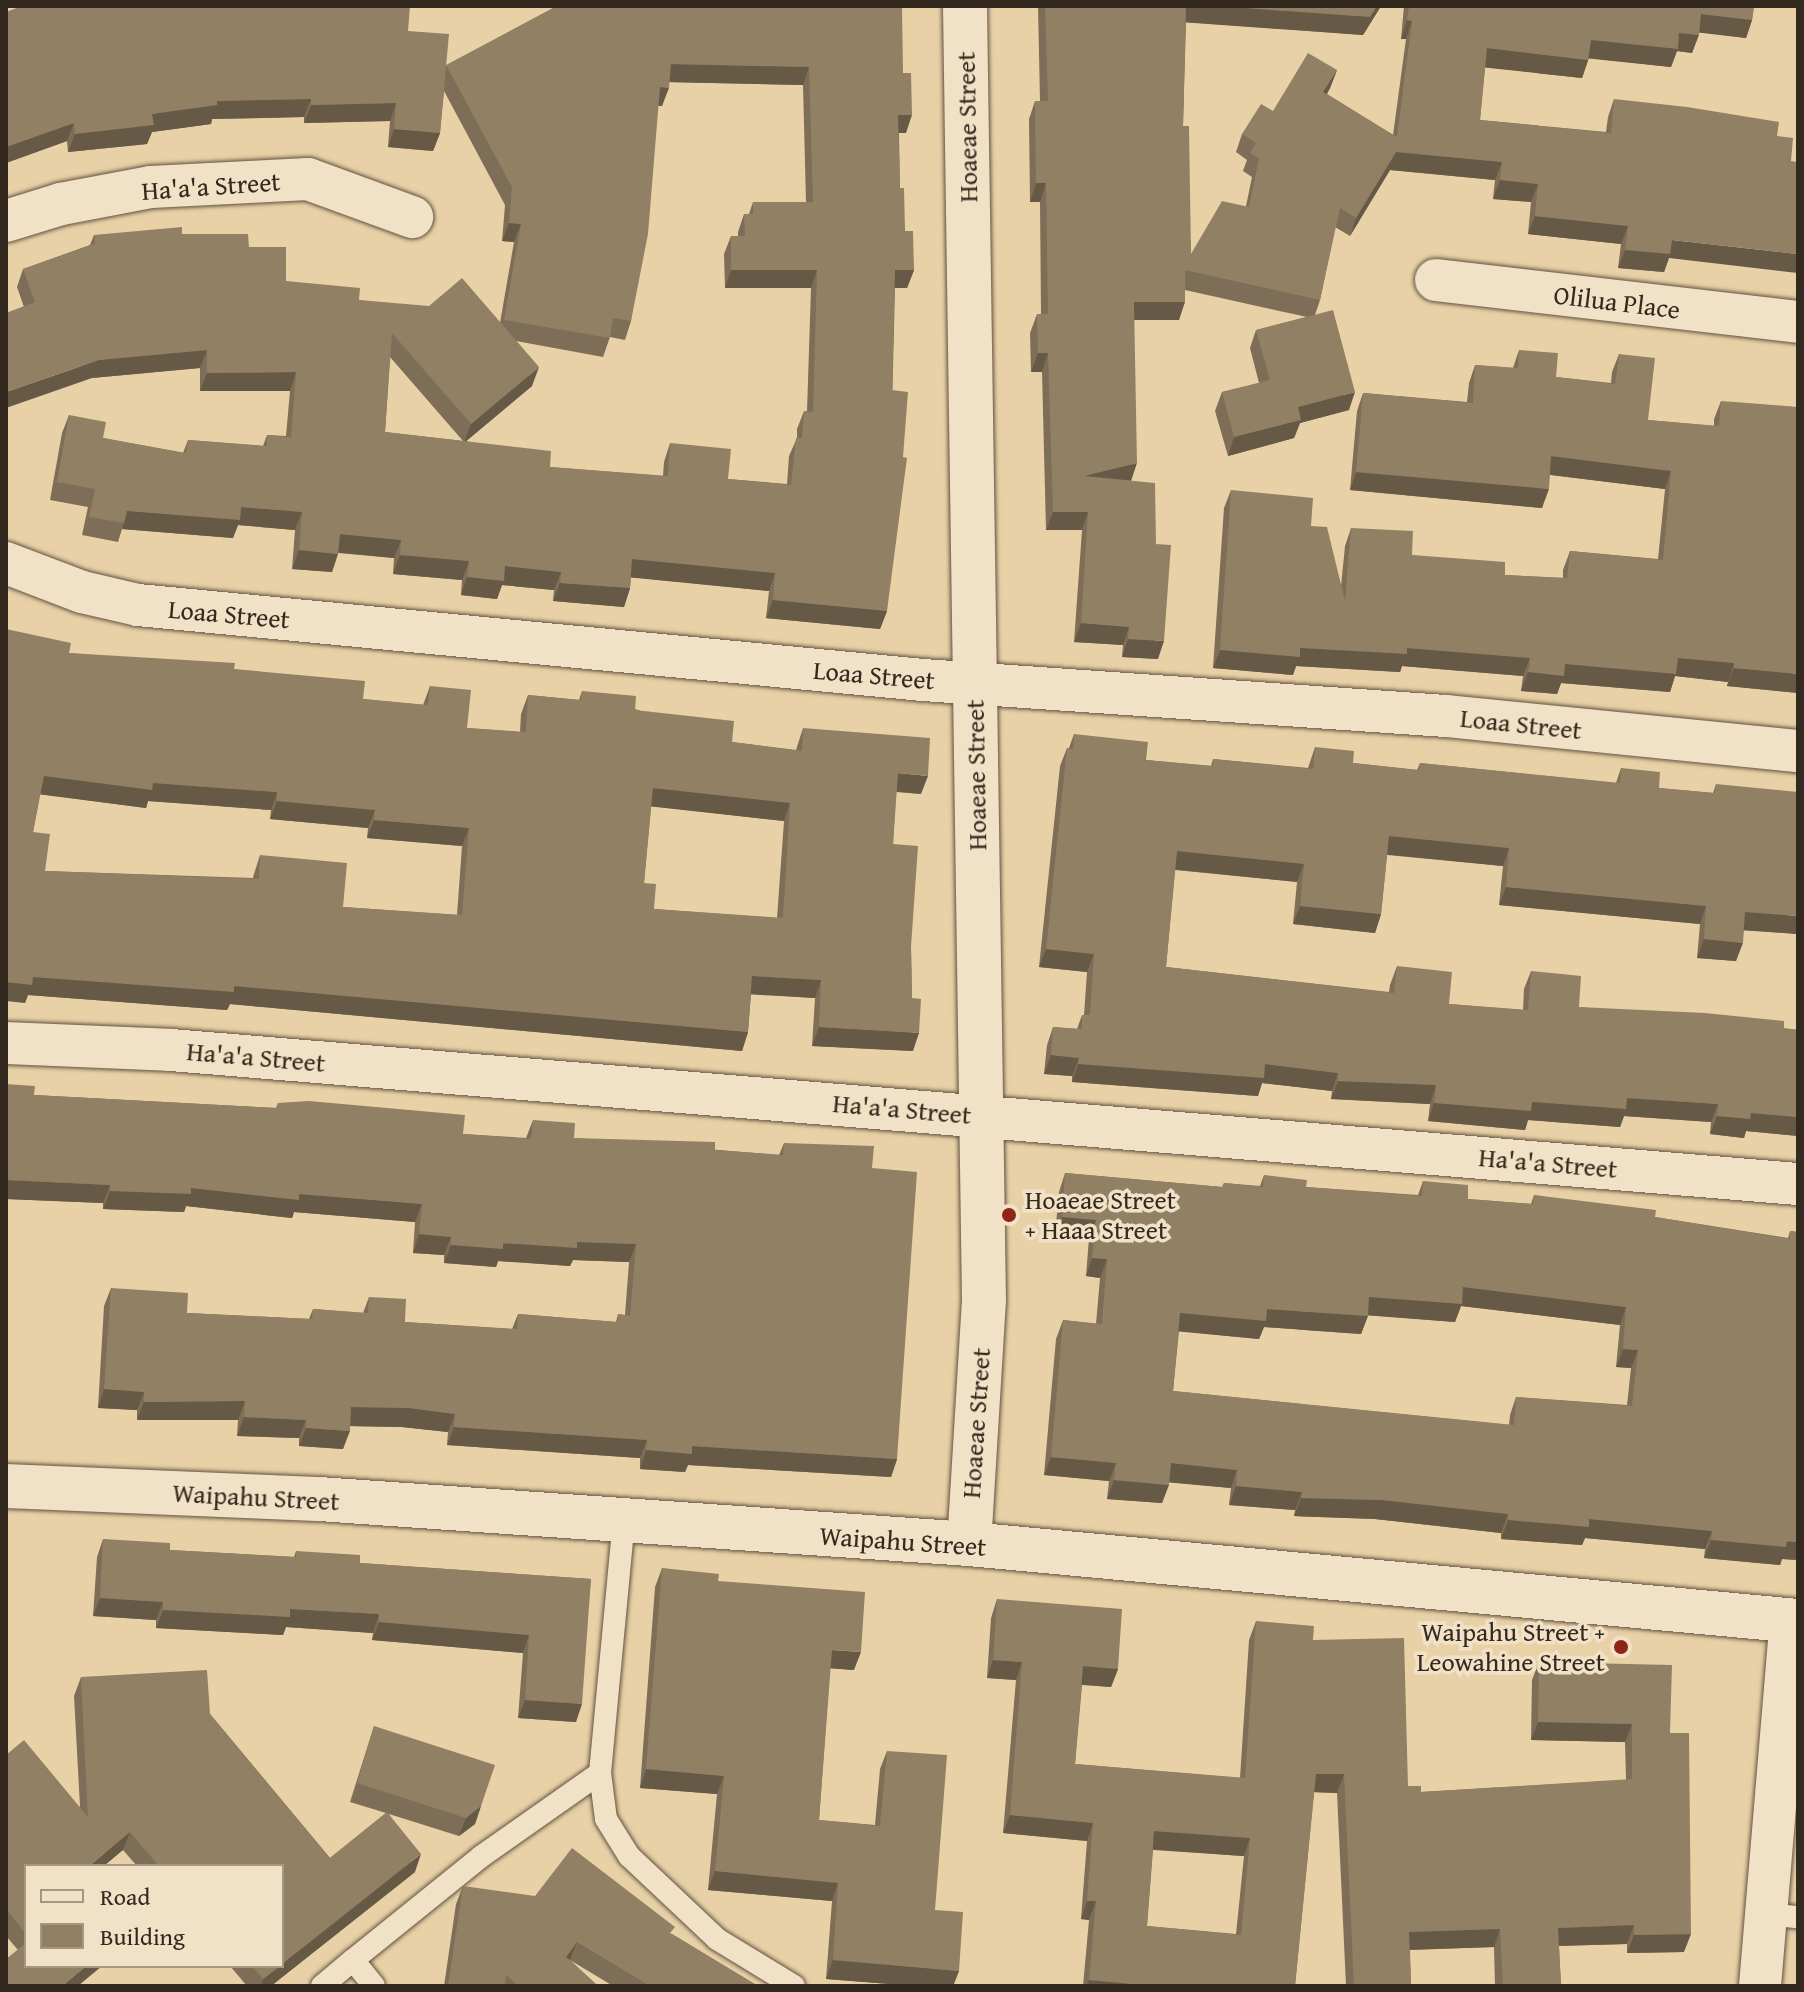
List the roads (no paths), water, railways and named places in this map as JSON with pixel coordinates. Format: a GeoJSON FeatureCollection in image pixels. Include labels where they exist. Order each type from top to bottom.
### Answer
{"type":"FeatureCollection","features":[{"type":"Feature","properties":{"kind":"street","name":"Hoaeae Street"},"geometry":{"type":"LineString","coordinates":[[965,6],[984,1300],[969,1544]]}},
{"type":"Feature","properties":{"kind":"street","name":"Ha'a'a Street"},"geometry":{"type":"LineString","coordinates":[[6,221],[151,187],[308,179],[412,217]]}},
{"type":"Feature","properties":{"kind":"street","name":"Olilua Place"},"geometry":{"type":"LineString","coordinates":[[1436,280],[1798,322]]}},
{"type":"Feature","properties":{"kind":"street","name":"Loaa Street"},"geometry":{"type":"LineString","coordinates":[[6,563],[82,592],[138,605],[974,685],[1446,716],[1798,751]]}},
{"type":"Feature","properties":{"kind":"street","name":"Ha'a'a Street"},"geometry":{"type":"LineString","coordinates":[[6,1043],[171,1050],[1798,1184]]}},
{"type":"Feature","properties":{"kind":"street","name":"Waipahu Street"},"geometry":{"type":"LineString","coordinates":[[6,1486],[319,1499],[969,1544],[1795,1621]]}},
{"type":"Feature","properties":{"kind":"street"},"geometry":{"type":"LineString","coordinates":[[1760,1986],[1782,1916],[1795,1621]]}},
{"type":"Feature","properties":{"kind":"lane"},"geometry":{"type":"LineString","coordinates":[[624,1521],[600,1773],[606,1819],[629,1856],[717,1939],[794,1986]]}},
{"type":"Feature","properties":{"kind":"lane"},"geometry":{"type":"LineString","coordinates":[[322,1986],[482,1856],[600,1773]]}},
{"type":"Feature","properties":{"kind":"lane"},"geometry":{"type":"LineString","coordinates":[[353,1960],[374,1986]]}},
{"type":"Feature","properties":{"kind":"place","name":"Hoaeae Street + Haaa Street"},"geometry":{"type":"Point","coordinates":[1009,1215]}},
{"type":"Feature","properties":{"kind":"place","name":"Waipahu Street + Leowahine Street"},"geometry":{"type":"Point","coordinates":[1621,1647]}}]}
